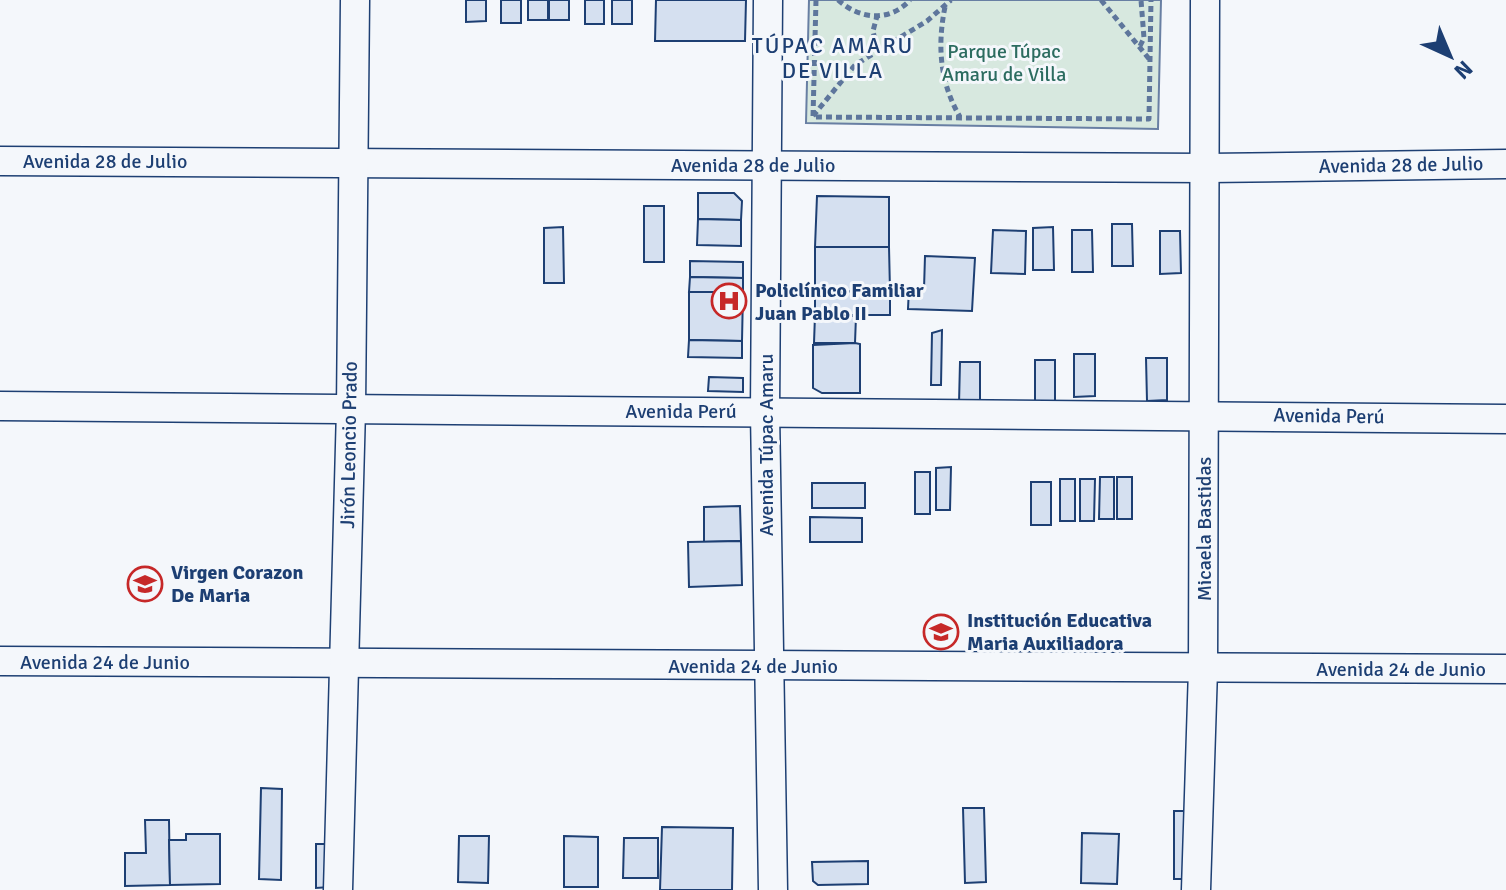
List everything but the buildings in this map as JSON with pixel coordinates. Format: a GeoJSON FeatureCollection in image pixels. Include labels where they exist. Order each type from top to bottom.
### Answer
{"type":"FeatureCollection","features":[{"type":"Feature","properties":{"kind":"street","name":"Jirón Leoncio Prado"},"geometry":{"type":"LineString","coordinates":[[338,890],[351,409],[351,163],[355,0]]}},
{"type":"Feature","properties":{"kind":"street","name":"Avenida Túpac Amaru"},"geometry":{"type":"LineString","coordinates":[[768,0],[765,412],[773,890]]}},
{"type":"Feature","properties":{"kind":"street","name":"Micaela Bastidas"},"geometry":{"type":"LineString","coordinates":[[1196,890],[1203,669],[1207,168],[1205,0]]}},
{"type":"Feature","properties":{"kind":"street","name":"Avenida 28 de Julio"},"geometry":{"type":"LineString","coordinates":[[0,161],[1207,168],[1506,164]]}},
{"type":"Feature","properties":{"kind":"street","name":"Avenida Perú"},"geometry":{"type":"LineString","coordinates":[[0,406],[1506,419]]}},
{"type":"Feature","properties":{"kind":"street","name":"Avenida 24 de Junio"},"geometry":{"type":"LineString","coordinates":[[0,661],[1506,669]]}},
{"type":"Feature","properties":{"kind":"path"},"geometry":{"type":"LineString","coordinates":[[813,117],[816,0]]}},
{"type":"Feature","properties":{"kind":"path"},"geometry":{"type":"LineString","coordinates":[[838,0],[862,15],[877,16],[892,13],[910,0]]}},
{"type":"Feature","properties":{"kind":"path"},"geometry":{"type":"LineString","coordinates":[[1101,0],[1151,61]]}},
{"type":"Feature","properties":{"kind":"path"},"geometry":{"type":"LineString","coordinates":[[1140,47],[1144,38],[1141,0]]}},
{"type":"Feature","properties":{"kind":"path"},"geometry":{"type":"LineString","coordinates":[[813,117],[1149,119],[1151,0]]}},
{"type":"Feature","properties":{"kind":"path"},"geometry":{"type":"LineString","coordinates":[[813,117],[840,80],[877,49],[948,2]]}},
{"type":"Feature","properties":{"kind":"path"},"geometry":{"type":"LineString","coordinates":[[948,2],[943,85],[960,118]]}},
{"type":"Feature","properties":{"kind":"path"},"geometry":{"type":"LineString","coordinates":[[877,16],[873,31],[877,49]]}},
{"type":"Feature","properties":{"kind":"green space","name":"Parque Túpac Amaru de Villa"},"geometry":{"type":"Polygon","coordinates":[[[809,0],[1161,0],[1158,129],[806,123],[809,0]]]}},
{"type":"Feature","properties":{"kind":"place","name":"Policlínico Familiar Juan Pablo II"},"geometry":{"type":"Point","coordinates":[729,301]}},
{"type":"Feature","properties":{"kind":"place","name":"Virgen Corazon De Maria"},"geometry":{"type":"Point","coordinates":[145,584]}},
{"type":"Feature","properties":{"kind":"place","name":"Institución Educativa Maria Auxiliadora"},"geometry":{"type":"Point","coordinates":[941,632]}},
{"type":"Feature","properties":{"kind":"district","name":"TÚPAC AMARU DE VILLA"},"geometry":{"type":"Point","coordinates":[833,58]}}]}
